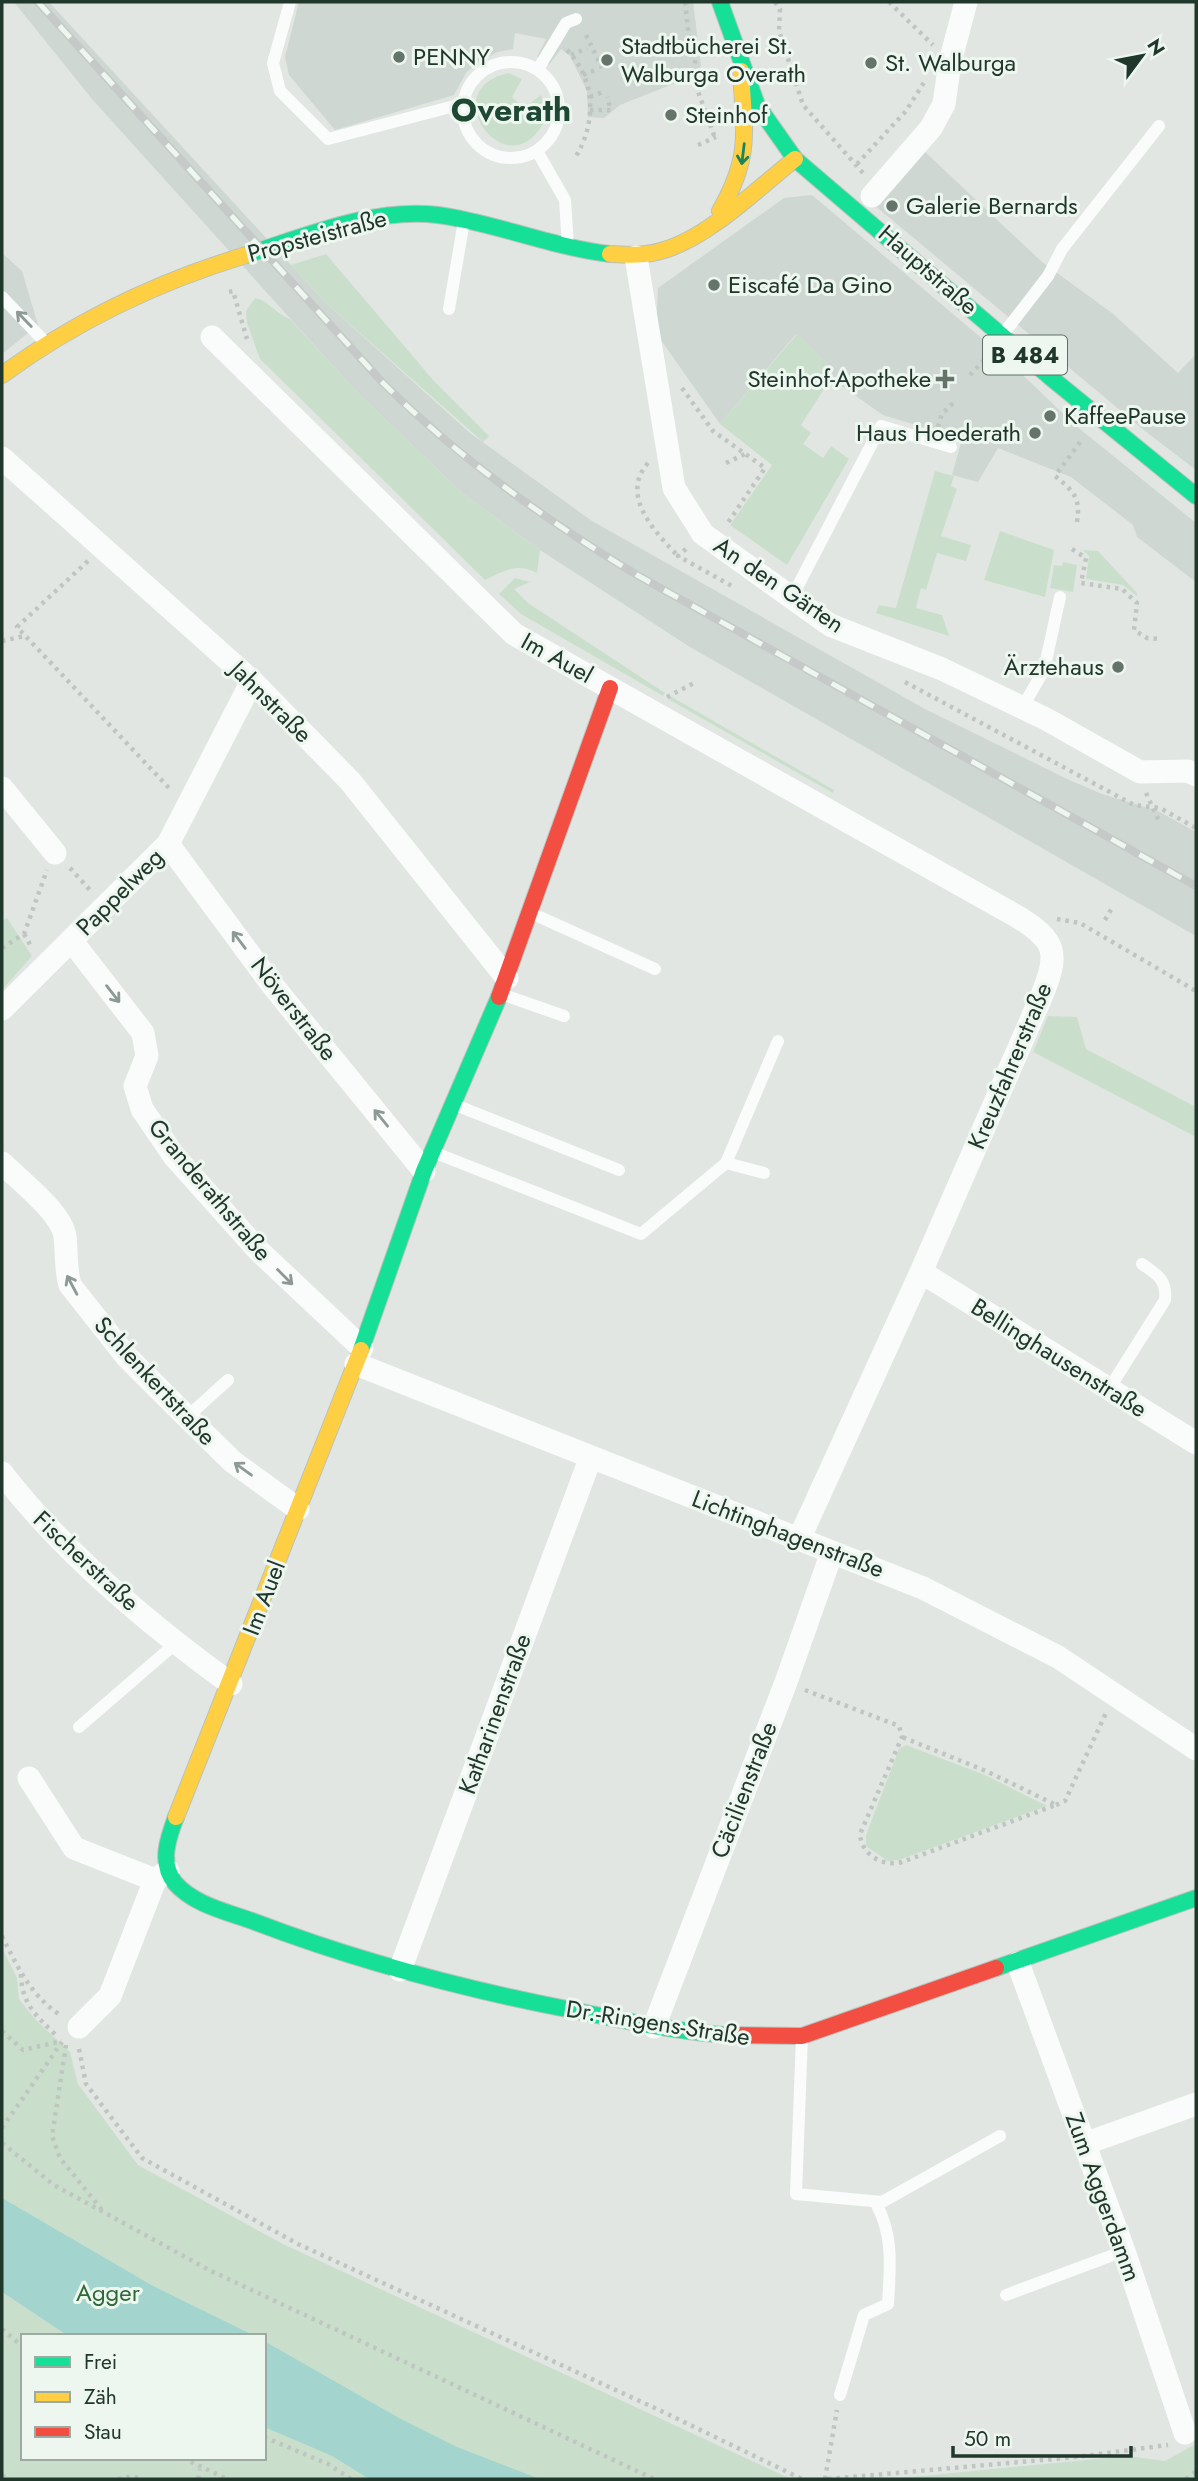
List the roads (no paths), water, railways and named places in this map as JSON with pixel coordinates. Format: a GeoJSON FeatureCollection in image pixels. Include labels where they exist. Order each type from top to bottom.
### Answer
{"type":"FeatureCollection","features":[{"type":"Feature","properties":{"kind":"street","name":"Hauptstraße"},"geometry":{"type":"LineString","coordinates":[[720,2],[723,15],[736,39],[741,62],[757,105],[794,159],[1099,419],[1196,496]]}},
{"type":"Feature","properties":{"kind":"street"},"geometry":{"type":"LineString","coordinates":[[869,187],[931,128],[944,104],[950,62],[966,2]]}},
{"type":"Feature","properties":{"kind":"street","name":"Hauptstraße"},"geometry":{"type":"LineString","coordinates":[[736,39],[741,12]]}},
{"type":"Feature","properties":{"kind":"street"},"geometry":{"type":"LineString","coordinates":[[715,219],[738,180],[745,152],[741,62]]}},
{"type":"Feature","properties":{"kind":"street","name":"Propsteistraße"},"geometry":{"type":"LineString","coordinates":[[2,375],[45,342],[104,307],[160,283],[276,245],[376,217],[408,214],[464,221],[506,228],[568,246],[636,257],[666,250],[715,219],[794,159]]}},
{"type":"Feature","properties":{"kind":"street","name":"An den Gärten"},"geometry":{"type":"LineString","coordinates":[[636,257],[664,444],[674,488],[703,534],[830,625],[942,669],[1022,708],[1140,772],[1188,771],[1196,775]]}},
{"type":"Feature","properties":{"kind":"street","name":"Im Auel"},"geometry":{"type":"LineString","coordinates":[[71,2034],[110,1996],[161,1875],[166,1846],[359,1356],[428,1161],[503,986],[610,688],[514,634],[212,337]]}},
{"type":"Feature","properties":{"kind":"street","name":"Jahnstraße"},"geometry":{"type":"LineString","coordinates":[[2,458],[252,681],[350,781],[503,986]]}},
{"type":"Feature","properties":{"kind":"street","name":"Pappelweg"},"geometry":{"type":"LineString","coordinates":[[2,1009],[168,844],[252,681]]}},
{"type":"Feature","properties":{"kind":"street","name":"Kreuzfahrerstraße"},"geometry":{"type":"LineString","coordinates":[[610,688],[1018,917],[1045,936],[1051,946],[1053,956],[1050,974],[921,1272],[800,1537]]}},
{"type":"Feature","properties":{"kind":"street"},"geometry":{"type":"LineString","coordinates":[[2,788],[55,853]]}},
{"type":"Feature","properties":{"kind":"street","name":"Növerstraße"},"geometry":{"type":"LineString","coordinates":[[168,844],[273,986],[428,1161]]}},
{"type":"Feature","properties":{"kind":"street","name":"Granderathstraße"},"geometry":{"type":"LineString","coordinates":[[71,940],[143,1033],[147,1056],[135,1086],[142,1109],[174,1156],[259,1251],[359,1356]]}},
{"type":"Feature","properties":{"kind":"street","name":"Schlenkertstraße"},"geometry":{"type":"LineString","coordinates":[[2,1163],[59,1219],[65,1235],[66,1272],[70,1285],[126,1356],[233,1462],[298,1509]]}},
{"type":"Feature","properties":{"kind":"street","name":"Bellinghausenstraße"},"geometry":{"type":"LineString","coordinates":[[921,1272],[1196,1443]]}},
{"type":"Feature","properties":{"kind":"street","name":"Lichtinghagenstraße"},"geometry":{"type":"LineString","coordinates":[[359,1356],[590,1459],[800,1537],[923,1588],[1058,1657],[1196,1749]]}},
{"type":"Feature","properties":{"kind":"street","name":"Katharinenstraße"},"geometry":{"type":"LineString","coordinates":[[400,1970],[590,1459]]}},
{"type":"Feature","properties":{"kind":"street","name":"Fischerstraße"},"geometry":{"type":"LineString","coordinates":[[2,1473],[30,1510],[175,1644],[231,1684]]}},
{"type":"Feature","properties":{"kind":"street","name":"Cäcilienstraße"},"geometry":{"type":"LineString","coordinates":[[654,2027],[786,1682],[831,1552]]}},
{"type":"Feature","properties":{"kind":"street"},"geometry":{"type":"LineString","coordinates":[[29,1778],[74,1848],[161,1875]]}},
{"type":"Feature","properties":{"kind":"street","name":"Dr.-Ringens-Straße"},"geometry":{"type":"LineString","coordinates":[[161,1875],[194,1899],[348,1956],[483,1993],[654,2027],[752,2039],[802,2036],[1017,1963],[1196,1898]]}},
{"type":"Feature","properties":{"kind":"street","name":"Zum Aggerdamm"},"geometry":{"type":"LineString","coordinates":[[1017,1963],[1124,2251],[1185,2433]]}},
{"type":"Feature","properties":{"kind":"street"},"geometry":{"type":"LineString","coordinates":[[1084,2144],[1196,2104]]}},
{"type":"Feature","properties":{"kind":"lane"},"geometry":{"type":"LineString","coordinates":[[290,2],[273,63],[280,91],[328,139],[462,104]]}},
{"type":"Feature","properties":{"kind":"lane"},"geometry":{"type":"LineString","coordinates":[[538,69],[566,23],[576,19]]}},
{"type":"Feature","properties":{"kind":"lane"},"geometry":{"type":"LineString","coordinates":[[497,63],[525,63],[538,69],[555,90],[559,115],[549,139],[537,151],[507,158],[478,146],[466,127],[462,104],[474,78],[497,63]]}},
{"type":"Feature","properties":{"kind":"lane"},"geometry":{"type":"LineString","coordinates":[[1003,335],[1048,276],[1062,249],[1159,126]]}},
{"type":"Feature","properties":{"kind":"lane"},"geometry":{"type":"LineString","coordinates":[[537,151],[565,200],[568,246]]}},
{"type":"Feature","properties":{"kind":"lane"},"geometry":{"type":"LineString","coordinates":[[450,309],[464,221]]}},
{"type":"Feature","properties":{"kind":"lane"},"geometry":{"type":"LineString","coordinates":[[2,297],[45,342]]}},
{"type":"Feature","properties":{"kind":"lane"},"geometry":{"type":"LineString","coordinates":[[791,599],[881,426],[951,447]]}},
{"type":"Feature","properties":{"kind":"lane"},"geometry":{"type":"LineString","coordinates":[[1022,708],[1044,670],[1060,597]]}},
{"type":"Feature","properties":{"kind":"lane"},"geometry":{"type":"LineString","coordinates":[[530,913],[655,969]]}},
{"type":"Feature","properties":{"kind":"lane"},"geometry":{"type":"LineString","coordinates":[[503,986],[564,1016]]}},
{"type":"Feature","properties":{"kind":"lane"},"geometry":{"type":"LineString","coordinates":[[428,1161],[641,1234],[726,1163],[778,1041]]}},
{"type":"Feature","properties":{"kind":"lane"},"geometry":{"type":"LineString","coordinates":[[453,1104],[618,1170]]}},
{"type":"Feature","properties":{"kind":"lane"},"geometry":{"type":"LineString","coordinates":[[726,1163],[764,1173]]}},
{"type":"Feature","properties":{"kind":"lane"},"geometry":{"type":"LineString","coordinates":[[1109,1389],[1165,1300],[1166,1286],[1163,1279],[1142,1264]]}},
{"type":"Feature","properties":{"kind":"lane"},"geometry":{"type":"LineString","coordinates":[[187,1417],[228,1380]]}},
{"type":"Feature","properties":{"kind":"lane"},"geometry":{"type":"LineString","coordinates":[[79,1727],[175,1644]]}},
{"type":"Feature","properties":{"kind":"lane"},"geometry":{"type":"LineString","coordinates":[[802,2036],[796,2194],[854,2198],[876,2203],[887,2200],[1000,2136]]}},
{"type":"Feature","properties":{"kind":"lane"},"geometry":{"type":"LineString","coordinates":[[840,2395],[864,2315],[888,2304],[891,2248],[888,2229],[876,2203]]}},
{"type":"Feature","properties":{"kind":"lane"},"geometry":{"type":"LineString","coordinates":[[1006,2295],[1124,2251]]}},
{"type":"Feature","properties":{"kind":"water"},"geometry":{"type":"Polygon","coordinates":[[[2,2198],[153,2286],[251,2334],[65,2334],[2,2292],[2,2198]]]}},
{"type":"Feature","properties":{"kind":"water"},"geometry":{"type":"Polygon","coordinates":[[[266,2342],[399,2418],[457,2447],[540,2479],[369,2479],[332,2456],[266,2428],[266,2342]]]}},
{"type":"Feature","properties":{"kind":"railway"},"geometry":{"type":"LineString","coordinates":[[38,2],[383,383],[442,437],[504,486],[536,510],[637,575],[1196,886]]}},
{"type":"Feature","properties":{"kind":"place","name":"PENNY"},"geometry":{"type":"Point","coordinates":[399,57]}},
{"type":"Feature","properties":{"kind":"place","name":"Stadtbücherei St. Walburga Overath"},"geometry":{"type":"Point","coordinates":[607,60]}},
{"type":"Feature","properties":{"kind":"place","name":"St. Walburga"},"geometry":{"type":"Point","coordinates":[871,63]}},
{"type":"Feature","properties":{"kind":"place","name":"Steinhof"},"geometry":{"type":"Point","coordinates":[671,115]}},
{"type":"Feature","properties":{"kind":"place","name":"Galerie Bernards"},"geometry":{"type":"Point","coordinates":[892,206]}},
{"type":"Feature","properties":{"kind":"place","name":"Eiscafé Da Gino"},"geometry":{"type":"Point","coordinates":[714,285]}},
{"type":"Feature","properties":{"kind":"place","name":"Steinhof-Apotheke"},"geometry":{"type":"Point","coordinates":[945,379]}},
{"type":"Feature","properties":{"kind":"place","name":"KaffeePause"},"geometry":{"type":"Point","coordinates":[1050,416]}},
{"type":"Feature","properties":{"kind":"place","name":"Haus Hoederath"},"geometry":{"type":"Point","coordinates":[1035,433]}},
{"type":"Feature","properties":{"kind":"place","name":"Ärztehaus"},"geometry":{"type":"Point","coordinates":[1118,667]}},
{"type":"Feature","properties":{"kind":"district","name":"Overath"},"geometry":{"type":"Point","coordinates":[511,110]}},
{"type":"Feature","properties":{"kind":"park label","name":"Agger"},"geometry":{"type":"Point","coordinates":[108,2293]}}]}
